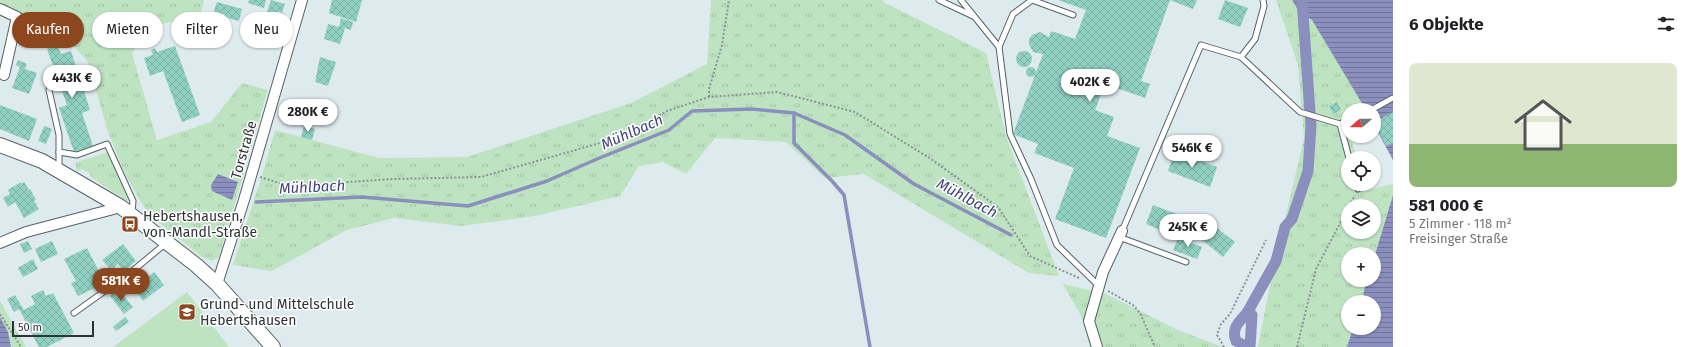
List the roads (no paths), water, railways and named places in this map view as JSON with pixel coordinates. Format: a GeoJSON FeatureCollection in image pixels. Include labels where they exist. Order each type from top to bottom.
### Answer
{"type":"FeatureCollection","features":[{"type":"Feature","properties":{"kind":"main road"},"geometry":{"type":"LineString","coordinates":[[0,145],[28,154],[127,211],[217,284],[273,347]]}},
{"type":"Feature","properties":{"kind":"street","name":"Torstraße"},"geometry":{"type":"LineString","coordinates":[[217,284],[252,175],[302,0]]}},
{"type":"Feature","properties":{"kind":"street"},"geometry":{"type":"LineString","coordinates":[[0,9],[17,17],[4,75]]}},
{"type":"Feature","properties":{"kind":"street"},"geometry":{"type":"LineString","coordinates":[[1,241],[26,232],[127,211]]}},
{"type":"Feature","properties":{"kind":"street"},"geometry":{"type":"LineString","coordinates":[[1097,347],[1089,321],[1100,287],[1103,272],[1120,234]]}},
{"type":"Feature","properties":{"kind":"lane"},"geometry":{"type":"LineString","coordinates":[[939,0],[975,17]]}},
{"type":"Feature","properties":{"kind":"lane"},"geometry":{"type":"LineString","coordinates":[[961,0],[1000,47]]}},
{"type":"Feature","properties":{"kind":"lane"},"geometry":{"type":"LineString","coordinates":[[1073,15],[1032,0],[1013,14],[1000,47],[1010,134],[1031,179],[1057,245],[1100,287]]}},
{"type":"Feature","properties":{"kind":"lane"},"geometry":{"type":"LineString","coordinates":[[1241,57],[1255,39],[1264,6],[1263,0]]}},
{"type":"Feature","properties":{"kind":"lane"},"geometry":{"type":"LineString","coordinates":[[1186,262],[1120,234],[1201,45],[1241,57],[1300,112],[1340,124],[1347,151]]}},
{"type":"Feature","properties":{"kind":"lane"},"geometry":{"type":"LineString","coordinates":[[50,90],[60,135],[58,170]]}},
{"type":"Feature","properties":{"kind":"lane"},"geometry":{"type":"LineString","coordinates":[[1381,105],[1393,98]]}},
{"type":"Feature","properties":{"kind":"lane"},"geometry":{"type":"LineString","coordinates":[[59,152],[77,155],[107,144],[132,201],[127,211]]}},
{"type":"Feature","properties":{"kind":"lane"},"geometry":{"type":"LineString","coordinates":[[74,313],[130,273],[167,242]]}},
{"type":"Feature","properties":{"kind":"water"},"geometry":{"type":"Polygon","coordinates":[[[1292,0],[1393,0],[1393,160],[1381,138],[1381,103],[1362,103],[1312,20],[1300,13],[1292,0]]]}},
{"type":"Feature","properties":{"kind":"water"},"geometry":{"type":"Polygon","coordinates":[[[218,174],[238,182],[232,200],[212,191],[211,185],[218,174]]]}},
{"type":"Feature","properties":{"kind":"water"},"geometry":{"type":"Polygon","coordinates":[[[1393,195],[1393,347],[1347,347],[1351,335],[1381,335],[1381,295],[1363,295],[1365,287],[1381,287],[1381,247],[1377,247],[1381,239],[1393,195]]]}},
{"type":"Feature","properties":{"kind":"water"},"geometry":{"type":"Polygon","coordinates":[[[0,317],[8,332],[11,347],[0,347],[0,317]]]}},
{"type":"Feature","properties":{"kind":"waterway"},"geometry":{"type":"LineString","coordinates":[[1250,347],[1252,315],[1247,313],[1276,261],[1285,227],[1292,219],[1308,171],[1311,126],[1302,0]]}},
{"type":"Feature","properties":{"kind":"waterway","name":"Mühlbach"},"geometry":{"type":"LineString","coordinates":[[256,202],[362,197],[468,206],[547,181],[669,130],[692,111],[752,109],[794,113],[845,135],[914,184],[1011,235]]}},
{"type":"Feature","properties":{"kind":"waterway"},"geometry":{"type":"LineString","coordinates":[[794,113],[794,143],[844,195],[870,347]]}},
{"type":"Feature","properties":{"kind":"waterway"},"geometry":{"type":"LineString","coordinates":[[1247,313],[1241,319],[1234,332],[1236,341],[1247,347]]}},
{"type":"Feature","properties":{"kind":"place","name":"Hebertshausen, von-Mandl-Straße"},"geometry":{"type":"Point","coordinates":[130,224]}},
{"type":"Feature","properties":{"kind":"place","name":"Grund- und Mittelschule Hebertshausen"},"geometry":{"type":"Point","coordinates":[187,312]}}]}
